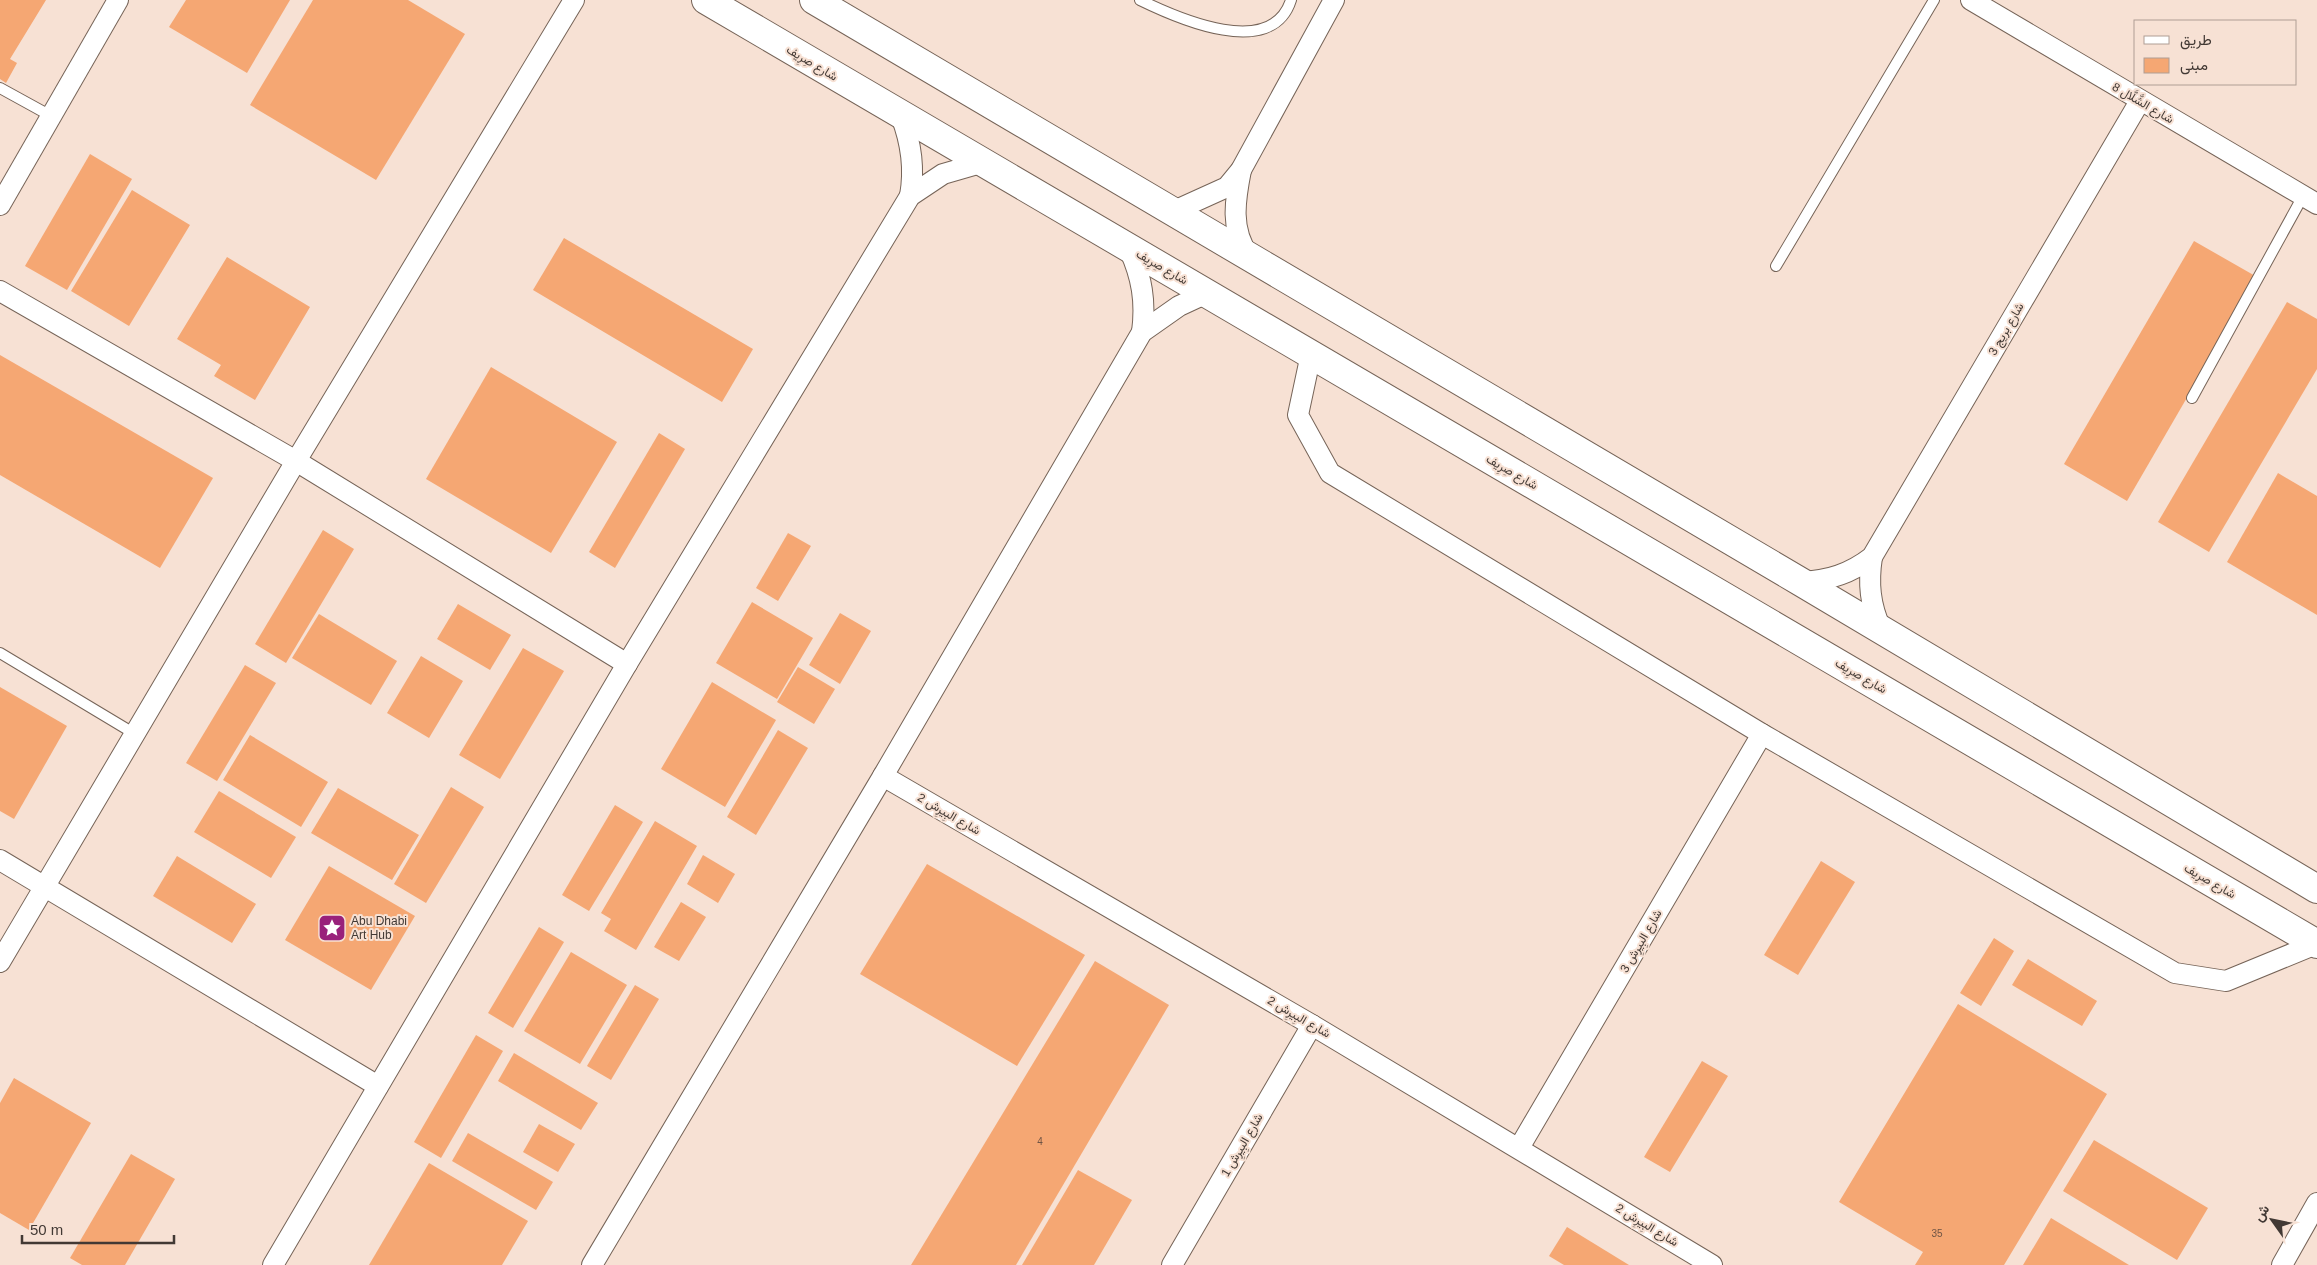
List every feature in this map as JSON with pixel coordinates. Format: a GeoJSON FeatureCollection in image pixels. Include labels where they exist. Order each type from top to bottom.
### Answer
{"type":"FeatureCollection","features":[{"type":"Feature","properties":{"kind":"main road","name":"شارع صِرِيف"},"geometry":{"type":"LineString","coordinates":[[706,0],[981,163],[1207,293],[2317,944]]}},
{"type":"Feature","properties":{"kind":"main road"},"geometry":{"type":"LineString","coordinates":[[814,0],[1881,629],[2317,890]]}},
{"type":"Feature","properties":{"kind":"street"},"geometry":{"type":"LineString","coordinates":[[0,205],[118,0]]}},
{"type":"Feature","properties":{"kind":"street"},"geometry":{"type":"LineString","coordinates":[[0,962],[296,461],[574,0]]}},
{"type":"Feature","properties":{"kind":"street"},"geometry":{"type":"LineString","coordinates":[[1174,211],[1227,187],[1241,170],[1334,0]]}},
{"type":"Feature","properties":{"kind":"street","name":"شارع الشَّلَّال 8"},"geometry":{"type":"LineString","coordinates":[[1971,0],[2140,102],[2310,200]]}},
{"type":"Feature","properties":{"kind":"street","name":"شارع بريج 3"},"geometry":{"type":"LineString","coordinates":[[1881,629],[1875,616],[1869,586],[1872,557],[2140,102]]}},
{"type":"Feature","properties":{"kind":"street"},"geometry":{"type":"LineString","coordinates":[[901,116],[912,155],[910,196]]}},
{"type":"Feature","properties":{"kind":"street"},"geometry":{"type":"LineString","coordinates":[[273,1265],[627,664],[910,196],[943,174],[981,163]]}},
{"type":"Feature","properties":{"kind":"street"},"geometry":{"type":"LineString","coordinates":[[1241,170],[1236,196],[1236,222],[1240,244],[1249,256]]}},
{"type":"Feature","properties":{"kind":"street"},"geometry":{"type":"LineString","coordinates":[[1129,248],[1140,275],[1143,289],[1142,332]]}},
{"type":"Feature","properties":{"kind":"street"},"geometry":{"type":"LineString","coordinates":[[0,292],[296,461],[627,664]]}},
{"type":"Feature","properties":{"kind":"street"},"geometry":{"type":"LineString","coordinates":[[592,1265],[883,776],[1142,332],[1166,314],[1207,293]]}},
{"type":"Feature","properties":{"kind":"street"},"geometry":{"type":"LineString","coordinates":[[1311,354],[1298,414],[1330,473],[1762,734],[2174,973],[2226,981],[2317,944]]}},
{"type":"Feature","properties":{"kind":"street","name":"شارع بريج 3"},"geometry":{"type":"LineString","coordinates":[[1801,582],[1826,580],[1839,576],[1851,571],[1872,557]]}},
{"type":"Feature","properties":{"kind":"street","name":"شارع البِيرِش 3"},"geometry":{"type":"LineString","coordinates":[[1519,1148],[1762,734]]}},
{"type":"Feature","properties":{"kind":"street","name":"شارع البِيرِش 2"},"geometry":{"type":"LineString","coordinates":[[883,776],[1312,1024],[1712,1265]]}},
{"type":"Feature","properties":{"kind":"street"},"geometry":{"type":"LineString","coordinates":[[0,860],[378,1086]]}},
{"type":"Feature","properties":{"kind":"street","name":"شارع البِيرِش 1"},"geometry":{"type":"LineString","coordinates":[[1172,1265],[1312,1024]]}},
{"type":"Feature","properties":{"kind":"street"},"geometry":{"type":"LineString","coordinates":[[2282,1265],[2317,1203]]}},
{"type":"Feature","properties":{"kind":"lane"},"geometry":{"type":"LineString","coordinates":[[1140,0],[1205,26],[1229,30],[1255,31],[1265,30],[1282,19],[1291,0]]}},
{"type":"Feature","properties":{"kind":"lane"},"geometry":{"type":"LineString","coordinates":[[1776,266],[1934,0]]}},
{"type":"Feature","properties":{"kind":"lane"},"geometry":{"type":"LineString","coordinates":[[0,88],[51,116]]}},
{"type":"Feature","properties":{"kind":"lane"},"geometry":{"type":"LineString","coordinates":[[2192,398],[2310,200]]}},
{"type":"Feature","properties":{"kind":"lane"},"geometry":{"type":"LineString","coordinates":[[0,653],[135,734]]}},
{"type":"Feature","properties":{"kind":"building"},"geometry":{"type":"Polygon","coordinates":[[[0,0],[46,0],[10,59],[17,63],[6,83],[0,79],[0,0]]]}},
{"type":"Feature","properties":{"kind":"building"},"geometry":{"type":"Polygon","coordinates":[[[186,0],[290,0],[247,73],[169,27],[186,0]]]}},
{"type":"Feature","properties":{"kind":"building"},"geometry":{"type":"Polygon","coordinates":[[[313,0],[408,0],[465,34],[376,180],[250,105],[313,0]]]}},
{"type":"Feature","properties":{"kind":"building"},"geometry":{"type":"Polygon","coordinates":[[[90,154],[132,179],[67,290],[25,266],[90,154]]]}},
{"type":"Feature","properties":{"kind":"building"},"geometry":{"type":"Polygon","coordinates":[[[132,190],[190,225],[129,326],[71,291],[132,190]]]}},
{"type":"Feature","properties":{"kind":"building"},"geometry":{"type":"Polygon","coordinates":[[[564,238],[753,349],[722,402],[533,290],[564,238]]]}},
{"type":"Feature","properties":{"kind":"building"},"geometry":{"type":"Polygon","coordinates":[[[2194,241],[2257,277],[2127,501],[2064,464],[2194,241]]]}},
{"type":"Feature","properties":{"kind":"building"},"geometry":{"type":"Polygon","coordinates":[[[227,257],[310,307],[255,400],[214,376],[221,365],[177,339],[227,257]]]}},
{"type":"Feature","properties":{"kind":"building"},"geometry":{"type":"Polygon","coordinates":[[[2287,302],[2317,319],[2317,369],[2209,552],[2158,522],[2287,302]]]}},
{"type":"Feature","properties":{"kind":"building"},"geometry":{"type":"Polygon","coordinates":[[[0,355],[213,478],[160,568],[0,475],[0,355]]]}},
{"type":"Feature","properties":{"kind":"building"},"geometry":{"type":"Polygon","coordinates":[[[491,367],[617,442],[551,553],[426,479],[491,367]]]}},
{"type":"Feature","properties":{"kind":"building"},"geometry":{"type":"Polygon","coordinates":[[[659,433],[685,449],[615,568],[589,552],[659,433]]]}},
{"type":"Feature","properties":{"kind":"building"},"geometry":{"type":"Polygon","coordinates":[[[2278,473],[2317,496],[2317,615],[2227,562],[2278,473]]]}},
{"type":"Feature","properties":{"kind":"building"},"geometry":{"type":"Polygon","coordinates":[[[323,530],[354,549],[286,663],[255,644],[323,530]]]}},
{"type":"Feature","properties":{"kind":"building"},"geometry":{"type":"Polygon","coordinates":[[[788,533],[811,546],[778,601],[756,588],[788,533]]]}},
{"type":"Feature","properties":{"kind":"building"},"geometry":{"type":"Polygon","coordinates":[[[752,602],[813,638],[777,699],[716,663],[752,602]]]}},
{"type":"Feature","properties":{"kind":"building"},"geometry":{"type":"Polygon","coordinates":[[[458,604],[511,635],[490,670],[437,639],[458,604]]]}},
{"type":"Feature","properties":{"kind":"building"},"geometry":{"type":"Polygon","coordinates":[[[840,613],[871,631],[840,684],[809,665],[840,613]]]}},
{"type":"Feature","properties":{"kind":"building"},"geometry":{"type":"Polygon","coordinates":[[[319,614],[397,661],[371,705],[292,658],[319,614]]]}},
{"type":"Feature","properties":{"kind":"building"},"geometry":{"type":"Polygon","coordinates":[[[523,648],[564,671],[500,779],[459,755],[523,648]]]}},
{"type":"Feature","properties":{"kind":"building"},"geometry":{"type":"Polygon","coordinates":[[[421,656],[463,681],[429,738],[387,713],[421,656]]]}},
{"type":"Feature","properties":{"kind":"building"},"geometry":{"type":"Polygon","coordinates":[[[245,665],[276,683],[217,781],[186,763],[245,665]]]}},
{"type":"Feature","properties":{"kind":"building"},"geometry":{"type":"Polygon","coordinates":[[[798,667],[835,689],[814,724],[777,702],[798,667]]]}},
{"type":"Feature","properties":{"kind":"building"},"geometry":{"type":"Polygon","coordinates":[[[712,682],[776,720],[725,807],[661,769],[712,682]]]}},
{"type":"Feature","properties":{"kind":"building"},"geometry":{"type":"Polygon","coordinates":[[[0,687],[67,726],[14,819],[0,811],[0,687]]]}},
{"type":"Feature","properties":{"kind":"building"},"geometry":{"type":"Polygon","coordinates":[[[778,730],[808,748],[756,835],[727,817],[778,730]]]}},
{"type":"Feature","properties":{"kind":"building"},"geometry":{"type":"Polygon","coordinates":[[[250,735],[328,782],[301,827],[223,780],[250,735]]]}},
{"type":"Feature","properties":{"kind":"building"},"geometry":{"type":"Polygon","coordinates":[[[451,787],[484,807],[426,903],[394,884],[451,787]]]}},
{"type":"Feature","properties":{"kind":"building"},"geometry":{"type":"Polygon","coordinates":[[[338,788],[419,835],[392,880],[311,833],[338,788]]]}},
{"type":"Feature","properties":{"kind":"building"},"geometry":{"type":"Polygon","coordinates":[[[219,791],[296,837],[271,878],[194,832],[219,791]]]}},
{"type":"Feature","properties":{"kind":"building"},"geometry":{"type":"Polygon","coordinates":[[[615,805],[643,822],[589,911],[562,895],[615,805]]]}},
{"type":"Feature","properties":{"kind":"building"},"geometry":{"type":"Polygon","coordinates":[[[655,821],[697,846],[636,950],[604,931],[611,919],[601,913],[655,821]]]}},
{"type":"Feature","properties":{"kind":"building"},"geometry":{"type":"Polygon","coordinates":[[[703,855],[735,874],[718,903],[687,884],[703,855]]]}},
{"type":"Feature","properties":{"kind":"building"},"geometry":{"type":"Polygon","coordinates":[[[177,856],[256,904],[232,943],[153,896],[177,856]]]}},
{"type":"Feature","properties":{"kind":"building"},"geometry":{"type":"Polygon","coordinates":[[[1821,861],[1855,882],[1798,975],[1764,955],[1821,861]]]}},
{"type":"Feature","properties":{"kind":"building"},"geometry":{"type":"Polygon","coordinates":[[[927,864],[1085,955],[1017,1066],[860,974],[927,864]]]}},
{"type":"Feature","properties":{"kind":"building"},"geometry":{"type":"Polygon","coordinates":[[[329,866],[415,916],[371,990],[285,940],[329,866]]]}},
{"type":"Feature","properties":{"kind":"building"},"geometry":{"type":"Polygon","coordinates":[[[681,902],[706,917],[679,961],[654,947],[681,902]]]}},
{"type":"Feature","properties":{"kind":"building"},"geometry":{"type":"Polygon","coordinates":[[[539,927],[564,942],[513,1028],[488,1013],[539,927]]]}},
{"type":"Feature","properties":{"kind":"building"},"geometry":{"type":"Polygon","coordinates":[[[1994,938],[2014,951],[1981,1006],[1960,993],[1994,938]]]}},
{"type":"Feature","properties":{"kind":"building"},"geometry":{"type":"Polygon","coordinates":[[[571,952],[627,985],[580,1064],[524,1031],[571,952]]]}},
{"type":"Feature","properties":{"kind":"building"},"geometry":{"type":"Polygon","coordinates":[[[2028,959],[2097,1001],[2082,1026],[2012,985],[2028,959]]]}},
{"type":"Feature","properties":{"kind":"building"},"geometry":{"type":"Polygon","coordinates":[[[1095,961],[1169,1005],[1016,1265],[911,1265],[1095,961]]]}},
{"type":"Feature","properties":{"kind":"building"},"geometry":{"type":"Polygon","coordinates":[[[635,985],[659,999],[611,1080],[587,1066],[635,985]]]}},
{"type":"Feature","properties":{"kind":"building"},"geometry":{"type":"Polygon","coordinates":[[[1958,1004],[2107,1094],[2004,1265],[1915,1265],[1923,1252],[1839,1202],[1958,1004]]]}},
{"type":"Feature","properties":{"kind":"building"},"geometry":{"type":"Polygon","coordinates":[[[476,1035],[503,1051],[441,1158],[414,1142],[476,1035]]]}},
{"type":"Feature","properties":{"kind":"building"},"geometry":{"type":"Polygon","coordinates":[[[514,1053],[598,1103],[581,1130],[498,1081],[514,1053]]]}},
{"type":"Feature","properties":{"kind":"building"},"geometry":{"type":"Polygon","coordinates":[[[1702,1061],[1728,1076],[1670,1172],[1644,1157],[1702,1061]]]}},
{"type":"Feature","properties":{"kind":"building"},"geometry":{"type":"Polygon","coordinates":[[[14,1078],[91,1123],[29,1230],[0,1213],[0,1103],[14,1078]]]}},
{"type":"Feature","properties":{"kind":"building"},"geometry":{"type":"Polygon","coordinates":[[[539,1124],[575,1144],[558,1172],[523,1152],[539,1124]]]}},
{"type":"Feature","properties":{"kind":"building"},"geometry":{"type":"Polygon","coordinates":[[[468,1133],[553,1182],[536,1210],[452,1161],[468,1133]]]}},
{"type":"Feature","properties":{"kind":"building"},"geometry":{"type":"Polygon","coordinates":[[[2094,1140],[2208,1208],[2177,1260],[2063,1191],[2094,1140]]]}},
{"type":"Feature","properties":{"kind":"building"},"geometry":{"type":"Polygon","coordinates":[[[131,1154],[175,1179],[125,1265],[82,1265],[70,1258],[131,1154]]]}},
{"type":"Feature","properties":{"kind":"building"},"geometry":{"type":"Polygon","coordinates":[[[429,1163],[528,1221],[502,1265],[369,1265],[429,1163]]]}},
{"type":"Feature","properties":{"kind":"building"},"geometry":{"type":"Polygon","coordinates":[[[1078,1170],[1132,1200],[1094,1265],[1022,1265],[1078,1170]]]}},
{"type":"Feature","properties":{"kind":"building"},"geometry":{"type":"Polygon","coordinates":[[[2051,1218],[2129,1265],[2023,1265],[2051,1218]]]}},
{"type":"Feature","properties":{"kind":"building"},"geometry":{"type":"Polygon","coordinates":[[[1567,1227],[1629,1265],[1564,1265],[1549,1256],[1567,1227]]]}},
{"type":"Feature","properties":{"kind":"place","name":"Abu Dhabi Art Hub"},"geometry":{"type":"Point","coordinates":[332,928]}}]}
